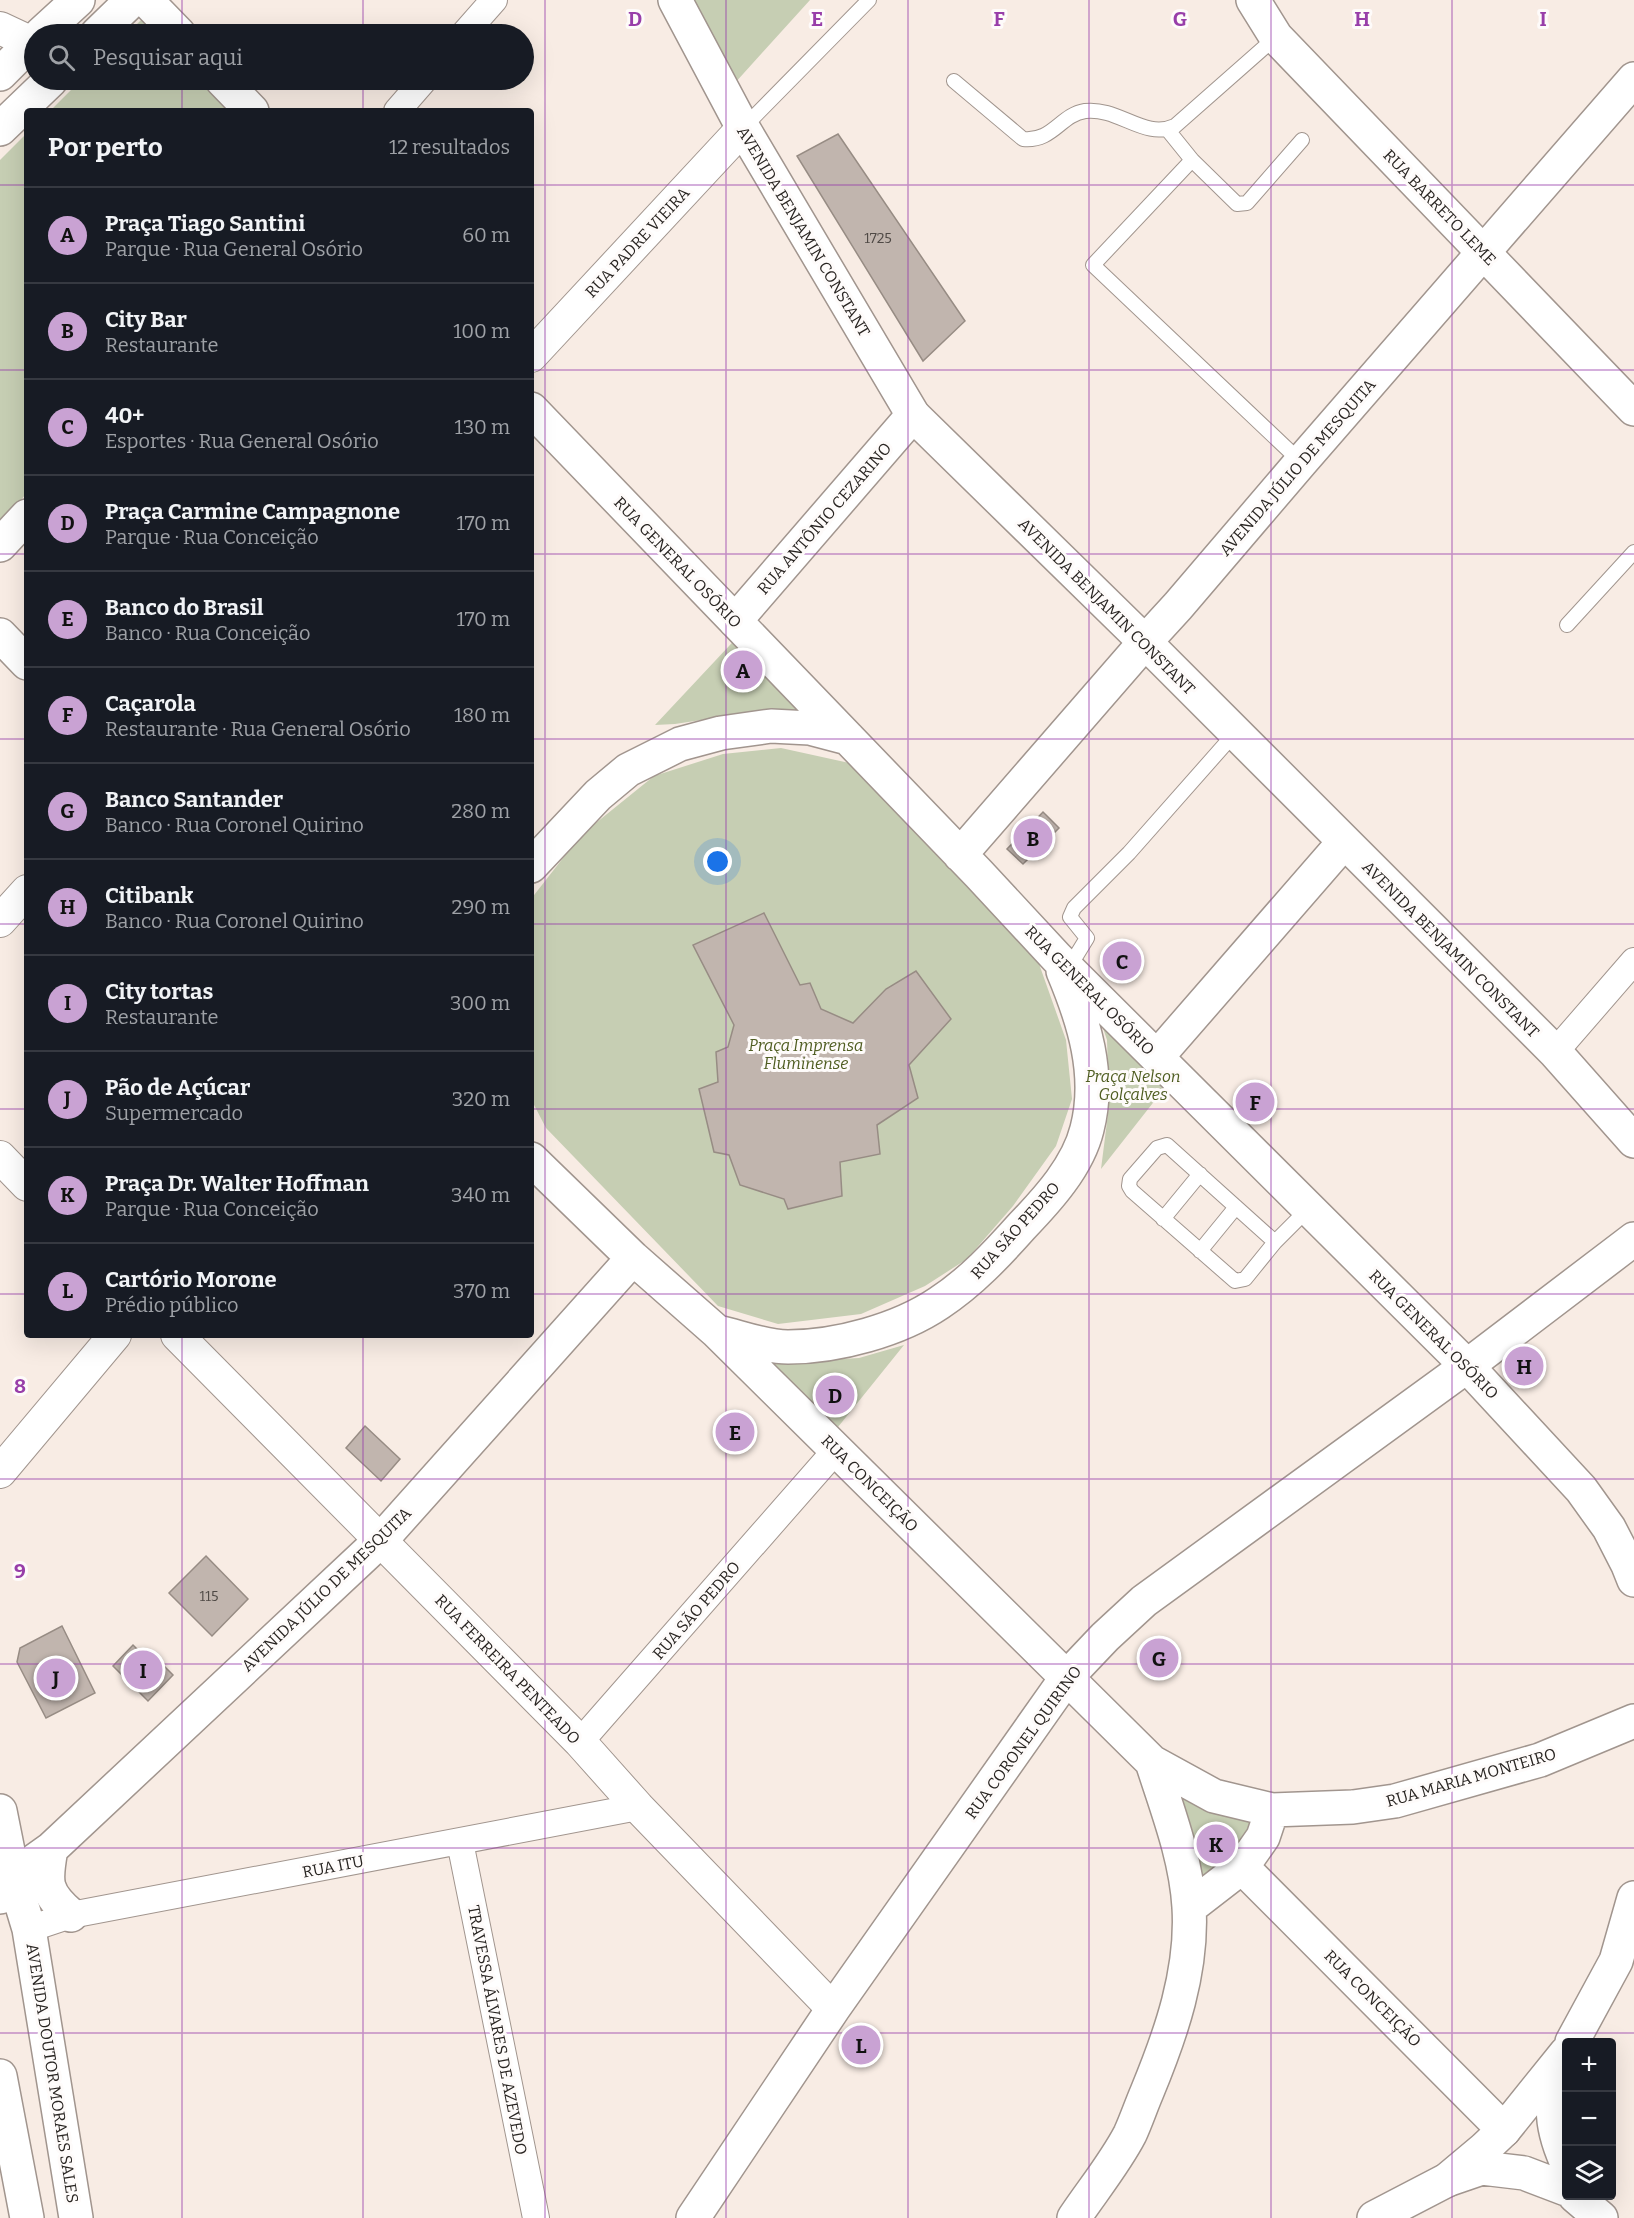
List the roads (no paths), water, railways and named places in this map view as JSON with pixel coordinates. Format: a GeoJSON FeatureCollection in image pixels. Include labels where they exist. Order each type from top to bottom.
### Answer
{"type":"FeatureCollection","features":[{"type":"Feature","properties":{"kind":"main road"},"geometry":{"type":"LineString","coordinates":[[52,24],[78,0]]}},
{"type":"Feature","properties":{"kind":"main road"},"geometry":{"type":"LineString","coordinates":[[107,24],[132,0]]}},
{"type":"Feature","properties":{"kind":"main road"},"geometry":{"type":"LineString","coordinates":[[146,0],[169,24]]}},
{"type":"Feature","properties":{"kind":"main road","name":"AVENIDA BENJAMIN CONSTANT"},"geometry":{"type":"LineString","coordinates":[[675,0],[743,128],[913,415],[1145,642],[1555,1053],[1634,1141]]}},
{"type":"Feature","properties":{"kind":"main road","name":"RUA BARRETO LEME"},"geometry":{"type":"LineString","coordinates":[[1267,13],[1484,252],[1634,409]]}},
{"type":"Feature","properties":{"kind":"main road"},"geometry":{"type":"LineString","coordinates":[[0,74],[24,51]]}},
{"type":"Feature","properties":{"kind":"main road","name":"AVENIDA JÚLIO DE MESQUITA"},"geometry":{"type":"LineString","coordinates":[[960,855],[1634,79]]}},
{"type":"Feature","properties":{"kind":"main road"},"geometry":{"type":"LineString","coordinates":[[0,129],[41,90]]}},
{"type":"Feature","properties":{"kind":"main road"},"geometry":{"type":"LineString","coordinates":[[232,90],[249,108]]}},
{"type":"Feature","properties":{"kind":"main road","name":"RUA GENERAL OSÓRIO"},"geometry":{"type":"LineString","coordinates":[[534,412],[1063,964],[1467,1366],[1581,1489],[1609,1528],[1634,1580]]}},
{"type":"Feature","properties":{"kind":"main road","name":"RUA ANTÔNIO CEZARINO"},"geometry":{"type":"LineString","coordinates":[[735,621],[913,415]]}},
{"type":"Feature","properties":{"kind":"main road"},"geometry":{"type":"LineString","coordinates":[[0,545],[24,519]]}},
{"type":"Feature","properties":{"kind":"main road"},"geometry":{"type":"LineString","coordinates":[[0,635],[24,660]]}},
{"type":"Feature","properties":{"kind":"main road"},"geometry":{"type":"LineString","coordinates":[[534,863],[598,795],[627,770],[680,744],[721,733],[771,726],[810,728],[848,738]]}},
{"type":"Feature","properties":{"kind":"main road"},"geometry":{"type":"LineString","coordinates":[[1157,1057],[1344,842]]}},
{"type":"Feature","properties":{"kind":"main road","name":"RUA SÃO PEDRO"},"geometry":{"type":"LineString","coordinates":[[716,1331],[787,1347],[825,1343],[876,1333],[929,1309],[988,1264],[1032,1217],[1077,1157],[1087,1130],[1092,1101],[1088,1043],[1063,964]]}},
{"type":"Feature","properties":{"kind":"main road","name":"RUA CONCEIÇÃO"},"geometry":{"type":"LineString","coordinates":[[534,1162],[633,1258],[716,1331],[1152,1762]]}},
{"type":"Feature","properties":{"kind":"main road","name":"RUA CORONEL QUIRINO"},"geometry":{"type":"LineString","coordinates":[[698,2214],[833,2009],[1067,1677],[1105,1637],[1144,1601],[1467,1366],[1634,1239]]}},
{"type":"Feature","properties":{"kind":"main road","name":"AVENIDA JÚLIO DE MESQUITA"},"geometry":{"type":"LineString","coordinates":[[6,1887],[51,1849],[381,1540],[633,1258]]}},
{"type":"Feature","properties":{"kind":"main road","name":"RUA MARIA MONTEIRO"},"geometry":{"type":"LineString","coordinates":[[1152,1762],[1214,1796],[1272,1810],[1353,1808],[1395,1801],[1540,1760],[1634,1721]]}},
{"type":"Feature","properties":{"kind":"main road"},"geometry":{"type":"LineString","coordinates":[[1074,2218],[1129,2135],[1166,2046],[1180,1996],[1187,1952],[1189,1908],[1185,1872],[1152,1762]]}},
{"type":"Feature","properties":{"kind":"main road"},"geometry":{"type":"LineString","coordinates":[[1189,1908],[1242,1867],[1263,1837],[1272,1810]]}},
{"type":"Feature","properties":{"kind":"main road","name":"AVENIDA DOUTOR MORAES SALES"},"geometry":{"type":"LineString","coordinates":[[0,1811],[6,1887],[29,1929],[76,2218]]}},
{"type":"Feature","properties":{"kind":"main road"},"geometry":{"type":"LineString","coordinates":[[51,1849],[47,1883],[55,1902],[71,1915]]}},
{"type":"Feature","properties":{"kind":"main road","name":"RUA CONCEIÇÃO"},"geometry":{"type":"LineString","coordinates":[[1242,1867],[1504,2130]]}},
{"type":"Feature","properties":{"kind":"main road"},"geometry":{"type":"LineString","coordinates":[[1574,2038],[1616,1961],[1634,1898]]}},
{"type":"Feature","properties":{"kind":"main road"},"geometry":{"type":"LineString","coordinates":[[1447,2180],[1504,2130],[1562,2057]]}},
{"type":"Feature","properties":{"kind":"main road"},"geometry":{"type":"LineString","coordinates":[[1562,2066],[1554,2090],[1552,2117],[1562,2152]]}},
{"type":"Feature","properties":{"kind":"main road"},"geometry":{"type":"LineString","coordinates":[[0,2076],[27,2218]]}},
{"type":"Feature","properties":{"kind":"main road"},"geometry":{"type":"LineString","coordinates":[[1374,2218],[1447,2180],[1482,2168],[1524,2173],[1562,2187]]}},
{"type":"Feature","properties":{"kind":"main road"},"geometry":{"type":"LineString","coordinates":[[1580,2200],[1602,2218]]}},
{"type":"Feature","properties":{"kind":"main road"},"geometry":{"type":"LineString","coordinates":[[1590,2200],[1602,2218]]}},
{"type":"Feature","properties":{"kind":"street"},"geometry":{"type":"LineString","coordinates":[[473,24],[494,0]]}},
{"type":"Feature","properties":{"kind":"street"},"geometry":{"type":"LineString","coordinates":[[0,28],[24,35]]}},
{"type":"Feature","properties":{"kind":"street"},"geometry":{"type":"LineString","coordinates":[[400,108],[415,90]]}},
{"type":"Feature","properties":{"kind":"street","name":"RUA PADRE VIEIRA"},"geometry":{"type":"LineString","coordinates":[[534,353],[743,128]]}},
{"type":"Feature","properties":{"kind":"street"},"geometry":{"type":"LineString","coordinates":[[0,921],[24,894]]}},
{"type":"Feature","properties":{"kind":"street"},"geometry":{"type":"LineString","coordinates":[[1555,1053],[1634,961]]}},
{"type":"Feature","properties":{"kind":"street"},"geometry":{"type":"LineString","coordinates":[[0,1157],[24,1182]]}},
{"type":"Feature","properties":{"kind":"street"},"geometry":{"type":"LineString","coordinates":[[0,1472],[112,1338]]}},
{"type":"Feature","properties":{"kind":"street","name":"RUA FERREIRA PENTEADO"},"geometry":{"type":"LineString","coordinates":[[180,1338],[580,1742],[638,1807],[833,2009]]}},
{"type":"Feature","properties":{"kind":"street","name":"RUA SÃO PEDRO"},"geometry":{"type":"LineString","coordinates":[[580,1742],[836,1450]]}},
{"type":"Feature","properties":{"kind":"street","name":"RUA ITU"},"geometry":{"type":"LineString","coordinates":[[29,1929],[71,1915],[638,1807]]}},
{"type":"Feature","properties":{"kind":"street","name":"TRAVESSA ÁLVARES DE AZEVEDO"},"geometry":{"type":"LineString","coordinates":[[460,1842],[536,2218]]}},
{"type":"Feature","properties":{"kind":"lane"},"geometry":{"type":"LineString","coordinates":[[743,128],[868,0]]}},
{"type":"Feature","properties":{"kind":"lane"},"geometry":{"type":"LineString","coordinates":[[954,81],[1023,139],[1034,140],[1044,137],[1082,112],[1094,111],[1108,112],[1148,129],[1167,129],[1174,126],[1267,13]]}},
{"type":"Feature","properties":{"kind":"lane"},"geometry":{"type":"LineString","coordinates":[[1167,129],[1192,159],[1237,204],[1247,203],[1302,140]]}},
{"type":"Feature","properties":{"kind":"lane"},"geometry":{"type":"LineString","coordinates":[[1192,159],[1093,265],[1301,462]]}},
{"type":"Feature","properties":{"kind":"lane"},"geometry":{"type":"LineString","coordinates":[[1567,625],[1634,552]]}},
{"type":"Feature","properties":{"kind":"lane"},"geometry":{"type":"LineString","coordinates":[[1063,964],[1087,938],[1070,917],[1071,912],[1128,853],[1235,734]]}},
{"type":"Feature","properties":{"kind":"lane"},"geometry":{"type":"LineString","coordinates":[[1275,1242],[1167,1145],[1156,1148],[1130,1179],[1129,1186],[1132,1191],[1235,1281],[1245,1279],[1275,1242],[1309,1209]]}},
{"type":"Feature","properties":{"kind":"lane"},"geometry":{"type":"LineString","coordinates":[[1163,1218],[1200,1174]]}},
{"type":"Feature","properties":{"kind":"lane"},"geometry":{"type":"LineString","coordinates":[[1200,1251],[1236,1207]]}},
{"type":"Feature","properties":{"kind":"place","name":"Praça Tiago Santini"},"geometry":{"type":"Point","coordinates":[743,670]}},
{"type":"Feature","properties":{"kind":"place","name":"City Bar"},"geometry":{"type":"Point","coordinates":[1033,838]}},
{"type":"Feature","properties":{"kind":"place","name":"40+"},"geometry":{"type":"Point","coordinates":[1122,961]}},
{"type":"Feature","properties":{"kind":"place","name":"Caçarola"},"geometry":{"type":"Point","coordinates":[1255,1102]}},
{"type":"Feature","properties":{"kind":"place","name":"Citibank"},"geometry":{"type":"Point","coordinates":[1524,1366]}},
{"type":"Feature","properties":{"kind":"place","name":"Praça Carmine Campagnone"},"geometry":{"type":"Point","coordinates":[835,1395]}},
{"type":"Feature","properties":{"kind":"place","name":"Banco do Brasil"},"geometry":{"type":"Point","coordinates":[735,1432]}},
{"type":"Feature","properties":{"kind":"place","name":"Banco Santander"},"geometry":{"type":"Point","coordinates":[1159,1658]}},
{"type":"Feature","properties":{"kind":"place","name":"City tortas"},"geometry":{"type":"Point","coordinates":[143,1670]}},
{"type":"Feature","properties":{"kind":"place","name":"Pão de Açúcar"},"geometry":{"type":"Point","coordinates":[56,1678]}},
{"type":"Feature","properties":{"kind":"place","name":"Praça Dr. Walter Hoffman"},"geometry":{"type":"Point","coordinates":[1216,1844]}},
{"type":"Feature","properties":{"kind":"place","name":"Cartório Morone"},"geometry":{"type":"Point","coordinates":[861,2045]}},
{"type":"Feature","properties":{"kind":"park label","name":"Praça Imprensa Fluminense"},"geometry":{"type":"Point","coordinates":[806,1054]}},
{"type":"Feature","properties":{"kind":"park label","name":"Praça Nelson Golçalves"},"geometry":{"type":"Point","coordinates":[1133,1085]}}]}
